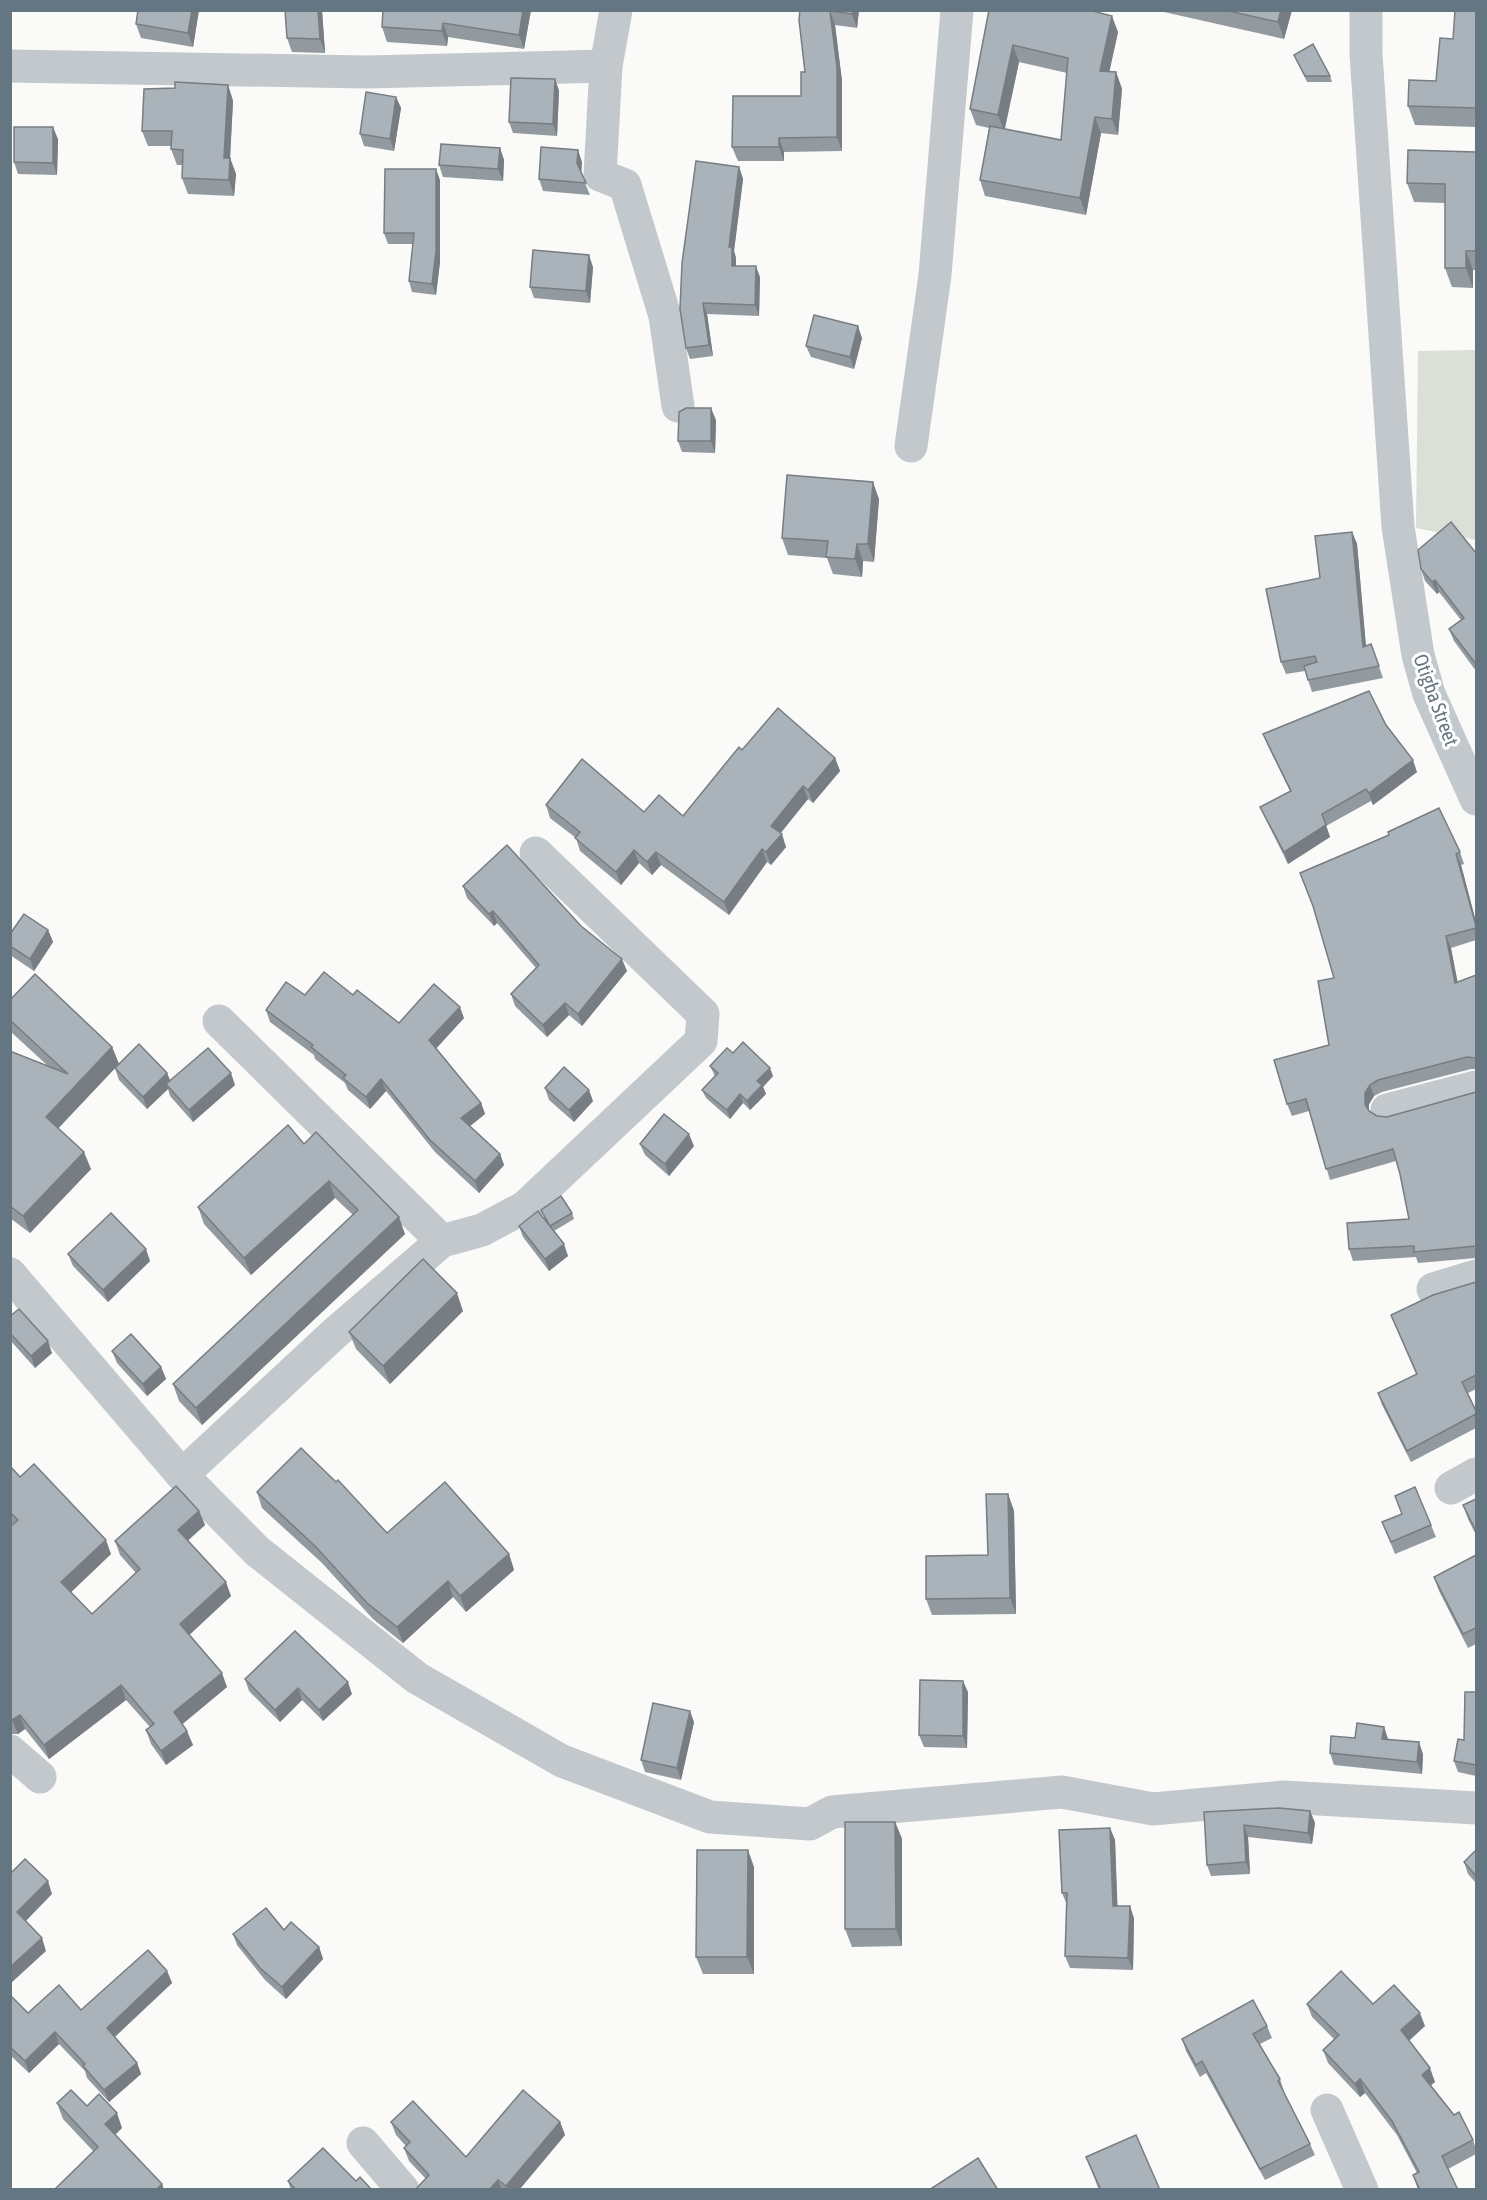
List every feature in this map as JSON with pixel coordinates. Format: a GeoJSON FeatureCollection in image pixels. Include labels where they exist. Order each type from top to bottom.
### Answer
{"type":"FeatureCollection","features":[{"type":"Feature","properties":{"kind":"street"},"geometry":{"type":"LineString","coordinates":[[616,10],[606,66],[600,175],[625,185],[665,316],[678,406]]}},
{"type":"Feature","properties":{"kind":"street"},"geometry":{"type":"LineString","coordinates":[[911,446],[935,275],[957,10]]}},
{"type":"Feature","properties":{"kind":"street","name":"Otigba Street"},"geometry":{"type":"LineString","coordinates":[[1366,10],[1367,66],[1398,527],[1418,655],[1429,694],[1476,799]]}},
{"type":"Feature","properties":{"kind":"street"},"geometry":{"type":"LineString","coordinates":[[10,66],[367,72],[606,66]]}},
{"type":"Feature","properties":{"kind":"street"},"geometry":{"type":"LineString","coordinates":[[182,1475],[335,1333],[442,1241],[482,1230],[525,1207],[700,1041],[704,1014],[536,853]]}},
{"type":"Feature","properties":{"kind":"street"},"geometry":{"type":"LineString","coordinates":[[219,1021],[442,1241]]}},
{"type":"Feature","properties":{"kind":"street"},"geometry":{"type":"LineString","coordinates":[[1387,1110],[1476,1087]]}},
{"type":"Feature","properties":{"kind":"street"},"geometry":{"type":"LineString","coordinates":[[10,1274],[182,1475],[257,1551],[417,1678],[562,1761],[710,1817],[810,1824],[832,1812],[1062,1792],[1153,1809],[1284,1797],[1476,1808]]}},
{"type":"Feature","properties":{"kind":"street"},"geometry":{"type":"LineString","coordinates":[[1433,1289],[1476,1276]]}},
{"type":"Feature","properties":{"kind":"street"},"geometry":{"type":"LineString","coordinates":[[10,1751],[40,1777]]}},
{"type":"Feature","properties":{"kind":"street"},"geometry":{"type":"LineString","coordinates":[[1327,2110],[1362,2190]]}},
{"type":"Feature","properties":{"kind":"street"},"geometry":{"type":"LineString","coordinates":[[363,2143],[403,2190]]}},
{"type":"Feature","properties":{"kind":"shaded area"},"geometry":{"type":"Polygon","coordinates":[[[1476,350],[1476,540],[1416,528],[1418,351],[1476,350]]]}},
{"type":"Feature","properties":{"kind":"building"},"geometry":{"type":"Polygon","coordinates":[[[138,10],[192,10],[188,33],[136,24],[138,10]]]}},
{"type":"Feature","properties":{"kind":"building"},"geometry":{"type":"Polygon","coordinates":[[[285,10],[318,10],[320,39],[287,38],[285,10]]]}},
{"type":"Feature","properties":{"kind":"building"},"geometry":{"type":"Polygon","coordinates":[[[383,10],[523,10],[519,35],[443,23],[442,31],[382,27],[383,10]]]}},
{"type":"Feature","properties":{"kind":"building"},"geometry":{"type":"Polygon","coordinates":[[[800,10],[853,10],[852,14],[830,11],[837,67],[837,137],[779,138],[779,147],[732,147],[733,96],[801,96],[801,72],[805,72],[799,20],[800,10]]]}},
{"type":"Feature","properties":{"kind":"building"},"geometry":{"type":"Polygon","coordinates":[[[989,10],[1089,10],[1112,16],[1100,71],[1116,72],[1112,119],[1095,117],[1080,198],[980,180],[990,126],[1061,140],[1068,58],[1013,45],[998,115],[970,109],[989,10]]]}},
{"type":"Feature","properties":{"kind":"building"},"geometry":{"type":"Polygon","coordinates":[[[1224,10],[1281,10],[1278,22],[1224,10]]]}},
{"type":"Feature","properties":{"kind":"building"},"geometry":{"type":"Polygon","coordinates":[[[1455,10],[1476,10],[1476,108],[1408,106],[1409,80],[1436,81],[1440,38],[1453,39],[1455,10]]]}},
{"type":"Feature","properties":{"kind":"building"},"geometry":{"type":"Polygon","coordinates":[[[1313,44],[1330,76],[1305,76],[1294,55],[1313,44]]]}},
{"type":"Feature","properties":{"kind":"building"},"geometry":{"type":"Polygon","coordinates":[[[511,78],[555,79],[553,124],[509,122],[511,78]]]}},
{"type":"Feature","properties":{"kind":"building"},"geometry":{"type":"Polygon","coordinates":[[[175,82],[228,85],[224,158],[230,158],[229,180],[182,178],[183,150],[171,149],[172,131],[142,131],[144,89],[175,88],[175,82]]]}},
{"type":"Feature","properties":{"kind":"building"},"geometry":{"type":"Polygon","coordinates":[[[366,92],[396,97],[390,139],[360,134],[366,92]]]}},
{"type":"Feature","properties":{"kind":"building"},"geometry":{"type":"Polygon","coordinates":[[[14,127],[53,127],[53,163],[14,162],[14,127]]]}},
{"type":"Feature","properties":{"kind":"building"},"geometry":{"type":"Polygon","coordinates":[[[441,144],[500,148],[498,169],[439,165],[441,144]]]}},
{"type":"Feature","properties":{"kind":"building"},"geometry":{"type":"Polygon","coordinates":[[[541,147],[578,150],[577,163],[586,183],[539,179],[541,147]]]}},
{"type":"Feature","properties":{"kind":"building"},"geometry":{"type":"Polygon","coordinates":[[[1408,150],[1476,152],[1476,251],[1466,251],[1466,268],[1445,268],[1445,184],[1407,183],[1408,150]]]}},
{"type":"Feature","properties":{"kind":"building"},"geometry":{"type":"Polygon","coordinates":[[[696,161],[739,167],[729,247],[732,247],[732,266],[756,266],[755,305],[703,303],[709,345],[686,348],[680,309],[682,263],[696,161]]]}},
{"type":"Feature","properties":{"kind":"building"},"geometry":{"type":"Polygon","coordinates":[[[385,169],[436,169],[436,251],[432,284],[409,281],[414,233],[384,233],[385,169]]]}},
{"type":"Feature","properties":{"kind":"building"},"geometry":{"type":"Polygon","coordinates":[[[533,250],[589,255],[586,291],[530,287],[533,250]]]}},
{"type":"Feature","properties":{"kind":"building"},"geometry":{"type":"Polygon","coordinates":[[[814,315],[858,326],[850,357],[806,346],[814,315]]]}},
{"type":"Feature","properties":{"kind":"building"},"geometry":{"type":"Polygon","coordinates":[[[686,408],[711,408],[711,441],[678,441],[679,412],[686,408]]]}},
{"type":"Feature","properties":{"kind":"building"},"geometry":{"type":"Polygon","coordinates":[[[787,475],[873,482],[868,544],[857,544],[855,559],[826,557],[828,541],[782,538],[787,475]]]}},
{"type":"Feature","properties":{"kind":"building"},"geometry":{"type":"Polygon","coordinates":[[[1451,522],[1476,553],[1476,664],[1449,629],[1464,618],[1435,580],[1432,582],[1421,569],[1418,550],[1451,522]]]}},
{"type":"Feature","properties":{"kind":"building"},"geometry":{"type":"Polygon","coordinates":[[[1352,532],[1363,647],[1371,644],[1379,666],[1308,680],[1304,666],[1317,662],[1315,656],[1281,662],[1266,589],[1320,578],[1315,536],[1352,532]]]}},
{"type":"Feature","properties":{"kind":"building"},"geometry":{"type":"Polygon","coordinates":[[[1369,691],[1386,725],[1413,760],[1369,793],[1366,789],[1322,814],[1326,825],[1284,852],[1260,807],[1291,791],[1263,734],[1369,691]]]}},
{"type":"Feature","properties":{"kind":"building"},"geometry":{"type":"Polygon","coordinates":[[[778,708],[835,758],[808,790],[803,786],[771,826],[782,834],[766,852],[762,849],[724,902],[656,852],[647,862],[634,850],[616,872],[575,838],[580,832],[546,805],[582,759],[644,812],[659,795],[683,816],[739,747],[742,750],[778,708]]]}},
{"type":"Feature","properties":{"kind":"building"},"geometry":{"type":"Polygon","coordinates":[[[1439,808],[1460,852],[1456,854],[1476,926],[1476,928],[1446,936],[1455,983],[1476,975],[1476,1058],[1467,1057],[1378,1080],[1370,1085],[1365,1093],[1365,1104],[1369,1111],[1377,1116],[1387,1117],[1476,1092],[1476,1246],[1414,1252],[1414,1246],[1349,1249],[1347,1223],[1409,1219],[1393,1149],[1326,1169],[1306,1099],[1287,1104],[1274,1060],[1329,1045],[1318,981],[1334,978],[1313,906],[1300,873],[1389,835],[1388,832],[1439,808]]]}},
{"type":"Feature","properties":{"kind":"building"},"geometry":{"type":"Polygon","coordinates":[[[507,845],[581,926],[622,959],[578,1014],[565,1003],[543,1025],[511,994],[539,965],[493,911],[489,914],[463,886],[507,845]]]}},
{"type":"Feature","properties":{"kind":"building"},"geometry":{"type":"Polygon","coordinates":[[[24,914],[48,930],[30,959],[10,946],[10,934],[24,914]]]}},
{"type":"Feature","properties":{"kind":"building"},"geometry":{"type":"Polygon","coordinates":[[[324,972],[353,995],[357,990],[399,1023],[434,984],[460,1007],[429,1040],[481,1103],[461,1118],[500,1154],[475,1181],[430,1140],[381,1079],[366,1097],[343,1078],[346,1075],[311,1047],[313,1045],[266,1010],[286,982],[305,995],[324,972]]]}},
{"type":"Feature","properties":{"kind":"building"},"geometry":{"type":"Polygon","coordinates":[[[35,974],[112,1047],[46,1117],[84,1152],[23,1216],[10,1206],[10,1051],[68,1074],[10,1020],[10,1000],[35,974]]]}},
{"type":"Feature","properties":{"kind":"building"},"geometry":{"type":"Polygon","coordinates":[[[743,1042],[770,1068],[757,1081],[762,1085],[747,1101],[740,1094],[727,1110],[702,1090],[718,1073],[710,1066],[727,1048],[733,1053],[743,1042]]]}},
{"type":"Feature","properties":{"kind":"building"},"geometry":{"type":"Polygon","coordinates":[[[139,1044],[167,1073],[143,1097],[115,1068],[139,1044]]]}},
{"type":"Feature","properties":{"kind":"building"},"geometry":{"type":"Polygon","coordinates":[[[208,1048],[231,1073],[189,1110],[166,1084],[208,1048]]]}},
{"type":"Feature","properties":{"kind":"building"},"geometry":{"type":"Polygon","coordinates":[[[564,1067],[589,1090],[569,1110],[545,1088],[564,1067]]]}},
{"type":"Feature","properties":{"kind":"building"},"geometry":{"type":"Polygon","coordinates":[[[664,1114],[689,1134],[665,1164],[640,1144],[664,1114]]]}},
{"type":"Feature","properties":{"kind":"building"},"geometry":{"type":"Polygon","coordinates":[[[288,1125],[304,1144],[316,1132],[399,1217],[196,1408],[173,1384],[358,1210],[329,1181],[244,1258],[198,1207],[288,1125]]]}},
{"type":"Feature","properties":{"kind":"building"},"geometry":{"type":"Polygon","coordinates":[[[561,1196],[572,1213],[550,1226],[541,1210],[561,1196]]]}},
{"type":"Feature","properties":{"kind":"building"},"geometry":{"type":"Polygon","coordinates":[[[538,1211],[564,1244],[545,1259],[519,1226],[538,1211]]]}},
{"type":"Feature","properties":{"kind":"building"},"geometry":{"type":"Polygon","coordinates":[[[111,1213],[146,1249],[103,1290],[68,1254],[111,1213]]]}},
{"type":"Feature","properties":{"kind":"building"},"geometry":{"type":"Polygon","coordinates":[[[423,1259],[457,1293],[383,1366],[349,1332],[423,1259]]]}},
{"type":"Feature","properties":{"kind":"building"},"geometry":{"type":"Polygon","coordinates":[[[1476,1282],[1476,1375],[1462,1382],[1476,1414],[1407,1451],[1378,1393],[1417,1374],[1391,1315],[1433,1295],[1476,1282]]]}},
{"type":"Feature","properties":{"kind":"building"},"geometry":{"type":"Polygon","coordinates":[[[19,1309],[48,1341],[31,1356],[10,1333],[10,1316],[19,1309]]]}},
{"type":"Feature","properties":{"kind":"building"},"geometry":{"type":"Polygon","coordinates":[[[131,1334],[161,1367],[143,1384],[112,1351],[131,1334]]]}},
{"type":"Feature","properties":{"kind":"building"},"geometry":{"type":"Polygon","coordinates":[[[301,1448],[336,1482],[338,1480],[387,1533],[445,1482],[509,1554],[460,1596],[448,1581],[397,1627],[367,1603],[316,1547],[257,1492],[301,1448]]]}},
{"type":"Feature","properties":{"kind":"building"},"geometry":{"type":"Polygon","coordinates":[[[34,1464],[106,1540],[61,1582],[92,1614],[140,1569],[115,1541],[176,1486],[199,1511],[178,1530],[226,1582],[180,1624],[222,1673],[174,1712],[187,1731],[161,1751],[146,1730],[154,1724],[121,1685],[44,1745],[20,1715],[10,1720],[10,1527],[18,1520],[10,1512],[10,1466],[20,1477],[34,1464]]]}},
{"type":"Feature","properties":{"kind":"building"},"geometry":{"type":"Polygon","coordinates":[[[1415,1487],[1431,1525],[1391,1542],[1382,1522],[1402,1514],[1395,1496],[1415,1487]]]}},
{"type":"Feature","properties":{"kind":"building"},"geometry":{"type":"Polygon","coordinates":[[[986,1494],[1008,1494],[1010,1598],[926,1599],[926,1556],[988,1555],[986,1494]]]}},
{"type":"Feature","properties":{"kind":"building"},"geometry":{"type":"Polygon","coordinates":[[[1476,1499],[1476,1531],[1463,1505],[1476,1499]]]}},
{"type":"Feature","properties":{"kind":"building"},"geometry":{"type":"Polygon","coordinates":[[[1476,1555],[1476,1628],[1463,1634],[1434,1577],[1476,1555]]]}},
{"type":"Feature","properties":{"kind":"building"},"geometry":{"type":"Polygon","coordinates":[[[295,1631],[348,1682],[319,1710],[298,1688],[275,1710],[245,1679],[295,1631]]]}},
{"type":"Feature","properties":{"kind":"building"},"geometry":{"type":"Polygon","coordinates":[[[920,1680],[963,1681],[963,1736],[919,1735],[920,1680]]]}},
{"type":"Feature","properties":{"kind":"building"},"geometry":{"type":"Polygon","coordinates":[[[1465,1692],[1476,1692],[1476,1765],[1454,1761],[1458,1739],[1464,1740],[1465,1692]]]}},
{"type":"Feature","properties":{"kind":"building"},"geometry":{"type":"Polygon","coordinates":[[[653,1703],[690,1711],[677,1768],[641,1760],[653,1703]]]}},
{"type":"Feature","properties":{"kind":"building"},"geometry":{"type":"Polygon","coordinates":[[[1357,1723],[1384,1727],[1382,1739],[1419,1742],[1417,1762],[1330,1753],[1331,1736],[1355,1738],[1357,1723]]]}},
{"type":"Feature","properties":{"kind":"building"},"geometry":{"type":"Polygon","coordinates":[[[1279,1808],[1310,1811],[1308,1833],[1244,1825],[1246,1862],[1207,1865],[1204,1812],[1279,1808]]]}},
{"type":"Feature","properties":{"kind":"building"},"geometry":{"type":"Polygon","coordinates":[[[845,1822],[895,1822],[896,1929],[845,1929],[845,1822]]]}},
{"type":"Feature","properties":{"kind":"building"},"geometry":{"type":"Polygon","coordinates":[[[1110,1828],[1113,1906],[1130,1906],[1128,1958],[1065,1956],[1067,1893],[1062,1893],[1059,1830],[1110,1828]]]}},
{"type":"Feature","properties":{"kind":"building"},"geometry":{"type":"Polygon","coordinates":[[[697,1850],[748,1850],[747,1957],[696,1957],[697,1850]]]}},
{"type":"Feature","properties":{"kind":"building"},"geometry":{"type":"Polygon","coordinates":[[[1476,1850],[1476,1876],[1464,1862],[1476,1850]]]}},
{"type":"Feature","properties":{"kind":"building"},"geometry":{"type":"Polygon","coordinates":[[[25,1859],[48,1881],[17,1912],[42,1938],[10,1967],[10,1874],[25,1859]]]}},
{"type":"Feature","properties":{"kind":"building"},"geometry":{"type":"Polygon","coordinates":[[[266,1908],[284,1930],[291,1922],[319,1947],[282,1987],[260,1968],[233,1934],[266,1908]]]}},
{"type":"Feature","properties":{"kind":"building"},"geometry":{"type":"Polygon","coordinates":[[[148,1950],[167,1971],[107,2028],[137,2063],[104,2090],[83,2066],[85,2064],[55,2032],[25,2061],[10,2047],[10,1995],[28,2013],[59,1985],[81,2010],[148,1950]]]}},
{"type":"Feature","properties":{"kind":"building"},"geometry":{"type":"Polygon","coordinates":[[[1341,1971],[1373,2004],[1394,1985],[1420,2013],[1401,2030],[1430,2068],[1422,2075],[1454,2115],[1459,2112],[1473,2140],[1442,2156],[1458,2190],[1420,2190],[1413,2175],[1419,2172],[1392,2121],[1360,2079],[1355,2084],[1323,2050],[1339,2035],[1307,2004],[1341,1971]]]}},
{"type":"Feature","properties":{"kind":"building"},"geometry":{"type":"Polygon","coordinates":[[[1253,2000],[1267,2026],[1253,2034],[1280,2079],[1278,2081],[1310,2144],[1260,2169],[1202,2061],[1196,2065],[1182,2039],[1253,2000]]]}},
{"type":"Feature","properties":{"kind":"building"},"geometry":{"type":"Polygon","coordinates":[[[71,2090],[87,2106],[99,2094],[117,2113],[105,2124],[162,2184],[156,2190],[54,2190],[98,2147],[57,2103],[71,2090]]]}},
{"type":"Feature","properties":{"kind":"building"},"geometry":{"type":"Polygon","coordinates":[[[523,2090],[560,2122],[506,2186],[498,2180],[489,2190],[415,2190],[429,2175],[404,2148],[410,2142],[391,2122],[413,2101],[466,2157],[523,2090]]]}},
{"type":"Feature","properties":{"kind":"building"},"geometry":{"type":"Polygon","coordinates":[[[1136,2135],[1160,2190],[1101,2190],[1086,2157],[1136,2135]]]}},
{"type":"Feature","properties":{"kind":"building"},"geometry":{"type":"Polygon","coordinates":[[[323,2148],[356,2181],[360,2177],[372,2190],[296,2190],[288,2181],[323,2148]]]}},
{"type":"Feature","properties":{"kind":"building"},"geometry":{"type":"Polygon","coordinates":[[[978,2158],[998,2190],[929,2190],[978,2158]]]}}]}
